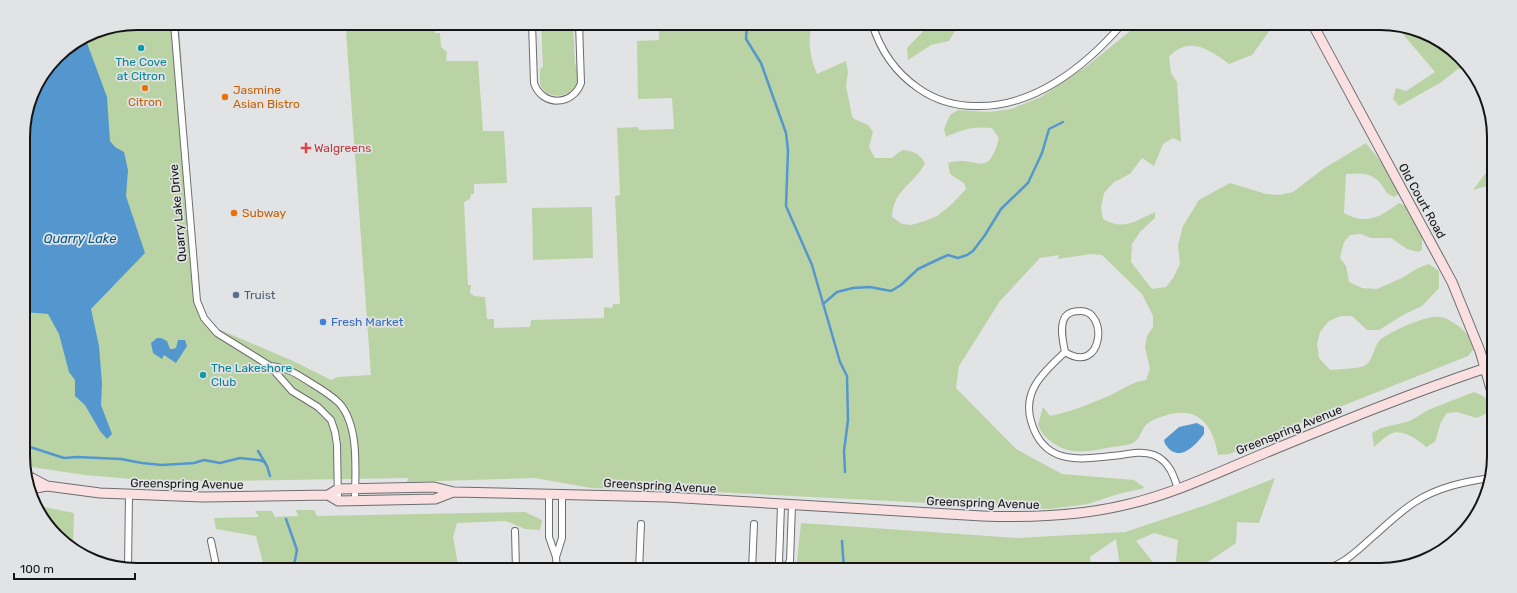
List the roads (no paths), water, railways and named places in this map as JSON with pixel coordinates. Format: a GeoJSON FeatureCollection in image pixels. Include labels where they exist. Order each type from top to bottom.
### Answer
{"type":"FeatureCollection","features":[{"type":"Feature","properties":{"kind":"main road","name":"Old Court Road"},"geometry":{"type":"LineString","coordinates":[[1316,30],[1452,282],[1487,362]]}},
{"type":"Feature","properties":{"kind":"main road","name":"Greenspring Avenue"},"geometry":{"type":"LineString","coordinates":[[338,489],[434,487],[454,492],[667,497],[982,516],[1033,517],[1063,515],[1106,509],[1153,498],[1385,404],[1487,370]]}},
{"type":"Feature","properties":{"kind":"main road","name":"Greenspring Avenue"},"geometry":{"type":"LineString","coordinates":[[32,478],[47,486]]}},
{"type":"Feature","properties":{"kind":"main road","name":"Greenspring Avenue"},"geometry":{"type":"LineString","coordinates":[[35,488],[47,486],[129,495],[203,497],[328,495]]}},
{"type":"Feature","properties":{"kind":"main road"},"geometry":{"type":"LineString","coordinates":[[338,489],[328,495],[338,501]]}},
{"type":"Feature","properties":{"kind":"main road","name":"Greenspring Avenue"},"geometry":{"type":"LineString","coordinates":[[338,501],[435,499],[454,492]]}},
{"type":"Feature","properties":{"kind":"street","name":"Quarry Lake Drive"},"geometry":{"type":"LineString","coordinates":[[175,30],[197,301],[204,318],[217,333],[270,366],[292,391],[318,407],[331,420],[337,445],[338,501]]}},
{"type":"Feature","properties":{"kind":"street"},"geometry":{"type":"LineString","coordinates":[[532,30],[534,83],[541,95],[554,100],[566,99],[574,96],[579,90],[581,83],[579,30]]}},
{"type":"Feature","properties":{"kind":"street"},"geometry":{"type":"LineString","coordinates":[[874,30],[890,62],[911,84],[924,92],[950,103],[965,106],[997,106],[1013,102],[1046,88],[1092,54],[1116,30]]}},
{"type":"Feature","properties":{"kind":"street"},"geometry":{"type":"LineString","coordinates":[[1075,311],[1087,311],[1097,322],[1098,345],[1094,351],[1084,358],[1071,356],[1066,352],[1063,338],[1064,319],[1068,314],[1075,311]]}},
{"type":"Feature","properties":{"kind":"street"},"geometry":{"type":"LineString","coordinates":[[1066,352],[1046,370],[1037,381],[1029,397],[1030,418],[1033,429],[1045,447],[1060,456],[1070,459],[1146,453],[1163,461],[1173,473],[1178,489]]}},
{"type":"Feature","properties":{"kind":"street","name":"Quarry Lake Drive"},"geometry":{"type":"LineString","coordinates":[[270,366],[284,368],[298,374],[328,393],[339,404],[348,419],[355,448],[355,501]]}},
{"type":"Feature","properties":{"kind":"street"},"geometry":{"type":"LineString","coordinates":[[1340,563],[1349,558],[1402,511],[1427,495],[1454,485],[1484,479]]}},
{"type":"Feature","properties":{"kind":"street"},"geometry":{"type":"LineString","coordinates":[[549,494],[549,537],[556,557],[556,563]]}},
{"type":"Feature","properties":{"kind":"street"},"geometry":{"type":"LineString","coordinates":[[556,557],[562,538],[562,494]]}},
{"type":"Feature","properties":{"kind":"street"},"geometry":{"type":"LineString","coordinates":[[128,562],[129,495]]}},
{"type":"Feature","properties":{"kind":"street"},"geometry":{"type":"LineString","coordinates":[[780,563],[782,505]]}},
{"type":"Feature","properties":{"kind":"street"},"geometry":{"type":"LineString","coordinates":[[788,563],[790,561],[792,505]]}},
{"type":"Feature","properties":{"kind":"street"},"geometry":{"type":"LineString","coordinates":[[639,563],[641,524]]}},
{"type":"Feature","properties":{"kind":"street"},"geometry":{"type":"LineString","coordinates":[[752,563],[754,524]]}},
{"type":"Feature","properties":{"kind":"street"},"geometry":{"type":"LineString","coordinates":[[515,530],[516,563]]}},
{"type":"Feature","properties":{"kind":"street"},"geometry":{"type":"LineString","coordinates":[[211,542],[216,563]]}},
{"type":"Feature","properties":{"kind":"water","name":"Quarry Lake"},"geometry":{"type":"Polygon","coordinates":[[[87,42],[107,97],[110,141],[115,147],[124,152],[128,170],[126,196],[145,253],[91,309],[99,346],[102,383],[101,405],[112,434],[107,439],[100,431],[85,405],[75,396],[75,380],[69,372],[59,334],[48,314],[30,312],[31,123],[36,102],[48,77],[66,56],[87,42]]]}},
{"type":"Feature","properties":{"kind":"water"},"geometry":{"type":"Polygon","coordinates":[[[157,338],[167,341],[170,349],[176,348],[178,340],[185,340],[187,346],[176,363],[164,355],[162,359],[153,353],[151,343],[157,338]]]}},
{"type":"Feature","properties":{"kind":"water"},"geometry":{"type":"Polygon","coordinates":[[[1197,423],[1204,427],[1204,434],[1186,451],[1177,453],[1170,450],[1165,444],[1164,440],[1179,427],[1197,423]]]}},
{"type":"Feature","properties":{"kind":"waterway"},"geometry":{"type":"LineString","coordinates":[[747,30],[746,39],[761,63],[786,133],[788,150],[786,206],[812,265],[840,362],[847,376],[848,420],[844,451],[845,472]]}},
{"type":"Feature","properties":{"kind":"waterway"},"geometry":{"type":"LineString","coordinates":[[823,304],[837,292],[853,288],[870,287],[891,291],[901,285],[918,269],[948,255],[958,258],[973,251],[1001,209],[1028,183],[1042,153],[1049,129],[1063,122]]}},
{"type":"Feature","properties":{"kind":"waterway"},"geometry":{"type":"LineString","coordinates":[[30,447],[64,458],[77,457],[121,459],[162,465],[194,463],[204,460],[220,463],[240,458],[265,462]]}},
{"type":"Feature","properties":{"kind":"waterway"},"geometry":{"type":"LineString","coordinates":[[258,451],[267,466],[270,476]]}},
{"type":"Feature","properties":{"kind":"waterway"},"geometry":{"type":"LineString","coordinates":[[286,519],[297,550],[294,563]]}},
{"type":"Feature","properties":{"kind":"waterway"},"geometry":{"type":"LineString","coordinates":[[842,541],[844,563]]}},
{"type":"Feature","properties":{"kind":"place","name":"The Cove at Citron"},"geometry":{"type":"Point","coordinates":[141,48]}},
{"type":"Feature","properties":{"kind":"place","name":"Citron"},"geometry":{"type":"Point","coordinates":[145,88]}},
{"type":"Feature","properties":{"kind":"place","name":"Jasmine Asian Bistro"},"geometry":{"type":"Point","coordinates":[225,97]}},
{"type":"Feature","properties":{"kind":"place","name":"Walgreens"},"geometry":{"type":"Point","coordinates":[306,148]}},
{"type":"Feature","properties":{"kind":"place","name":"Subway"},"geometry":{"type":"Point","coordinates":[234,213]}},
{"type":"Feature","properties":{"kind":"place","name":"Truist"},"geometry":{"type":"Point","coordinates":[236,295]}},
{"type":"Feature","properties":{"kind":"place","name":"Fresh Market"},"geometry":{"type":"Point","coordinates":[323,322]}},
{"type":"Feature","properties":{"kind":"place","name":"The Lakeshore Club"},"geometry":{"type":"Point","coordinates":[203,375]}}]}
